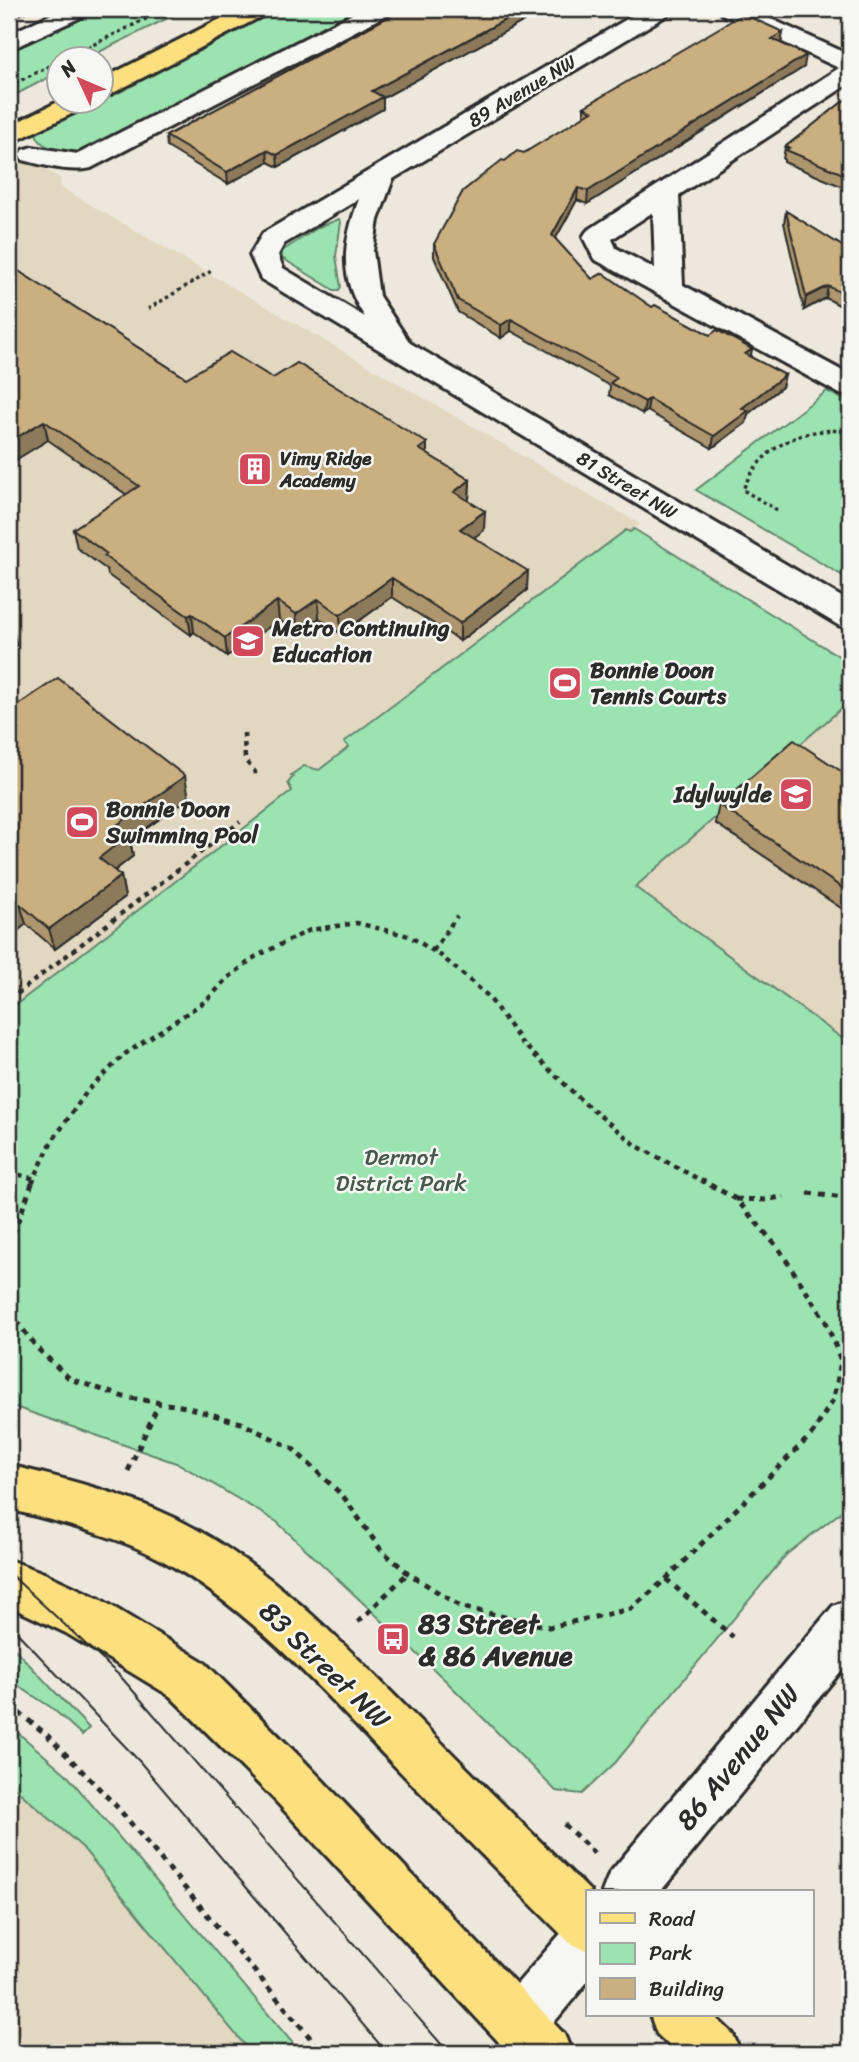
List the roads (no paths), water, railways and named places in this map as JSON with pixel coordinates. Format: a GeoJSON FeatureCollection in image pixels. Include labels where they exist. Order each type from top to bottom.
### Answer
{"type":"FeatureCollection","features":[{"type":"Feature","properties":{"kind":"main road"},"geometry":{"type":"LineString","coordinates":[[116,82],[258,9]]}},
{"type":"Feature","properties":{"kind":"main road"},"geometry":{"type":"LineString","coordinates":[[9,136],[49,116]]}},
{"type":"Feature","properties":{"kind":"main road","name":"83 Street NW"},"geometry":{"type":"LineString","coordinates":[[9,1487],[83,1507],[139,1527],[197,1555],[253,1597],[310,1645],[586,1924]]}},
{"type":"Feature","properties":{"kind":"main road"},"geometry":{"type":"LineString","coordinates":[[9,1583],[28,1589],[83,1616],[187,1679],[262,1752],[531,2039]]}},
{"type":"Feature","properties":{"kind":"main road"},"geometry":{"type":"LineString","coordinates":[[677,2016],[714,2053]]}},
{"type":"Feature","properties":{"kind":"street"},"geometry":{"type":"LineString","coordinates":[[9,43],[80,9]]}},
{"type":"Feature","properties":{"kind":"street"},"geometry":{"type":"LineString","coordinates":[[32,155],[82,162],[380,9]]}},
{"type":"Feature","properties":{"kind":"street","name":"89 Avenue NW"},"geometry":{"type":"LineString","coordinates":[[264,256],[273,239],[661,9]]}},
{"type":"Feature","properties":{"kind":"street"},"geometry":{"type":"LineString","coordinates":[[730,9],[850,64]]}},
{"type":"Feature","properties":{"kind":"street"},"geometry":{"type":"LineString","coordinates":[[850,72],[597,237],[604,253],[850,387]]}},
{"type":"Feature","properties":{"kind":"street","name":"81 Street NW"},"geometry":{"type":"LineString","coordinates":[[382,173],[365,220],[359,251],[365,296],[404,353]]}},
{"type":"Feature","properties":{"kind":"street"},"geometry":{"type":"LineString","coordinates":[[666,192],[669,288]]}},
{"type":"Feature","properties":{"kind":"street","name":"81 Street NW"},"geometry":{"type":"LineString","coordinates":[[264,256],[271,273],[850,617]]}},
{"type":"Feature","properties":{"kind":"street","name":"86 Avenue NW"},"geometry":{"type":"LineString","coordinates":[[629,1890],[850,1623]]}},
{"type":"Feature","properties":{"kind":"street"},"geometry":{"type":"LineString","coordinates":[[531,2039],[586,1944]]}},
{"type":"Feature","properties":{"kind":"tram line"},"geometry":{"type":"LineString","coordinates":[[9,1573],[121,1677],[449,2053]]}},
{"type":"Feature","properties":{"kind":"tram line"},"geometry":{"type":"LineString","coordinates":[[9,1624],[140,1762],[387,2053]]}},
{"type":"Feature","properties":{"kind":"place","name":"Vimy Ridge Academy"},"geometry":{"type":"Point","coordinates":[255,469]}},
{"type":"Feature","properties":{"kind":"place","name":"Metro Continuing Education"},"geometry":{"type":"Point","coordinates":[248,641]}},
{"type":"Feature","properties":{"kind":"place","name":"Bonnie Doon Tennis Courts"},"geometry":{"type":"Point","coordinates":[565,683]}},
{"type":"Feature","properties":{"kind":"place","name":"Idylwylde"},"geometry":{"type":"Point","coordinates":[796,794]}},
{"type":"Feature","properties":{"kind":"place","name":"Bonnie Doon Swimming Pool"},"geometry":{"type":"Point","coordinates":[82,822]}},
{"type":"Feature","properties":{"kind":"place","name":"83 Street & 86 Avenue"},"geometry":{"type":"Point","coordinates":[393,1639]}},
{"type":"Feature","properties":{"kind":"park label","name":"Dermot District Park"},"geometry":{"type":"Point","coordinates":[401,1170]}}]}
